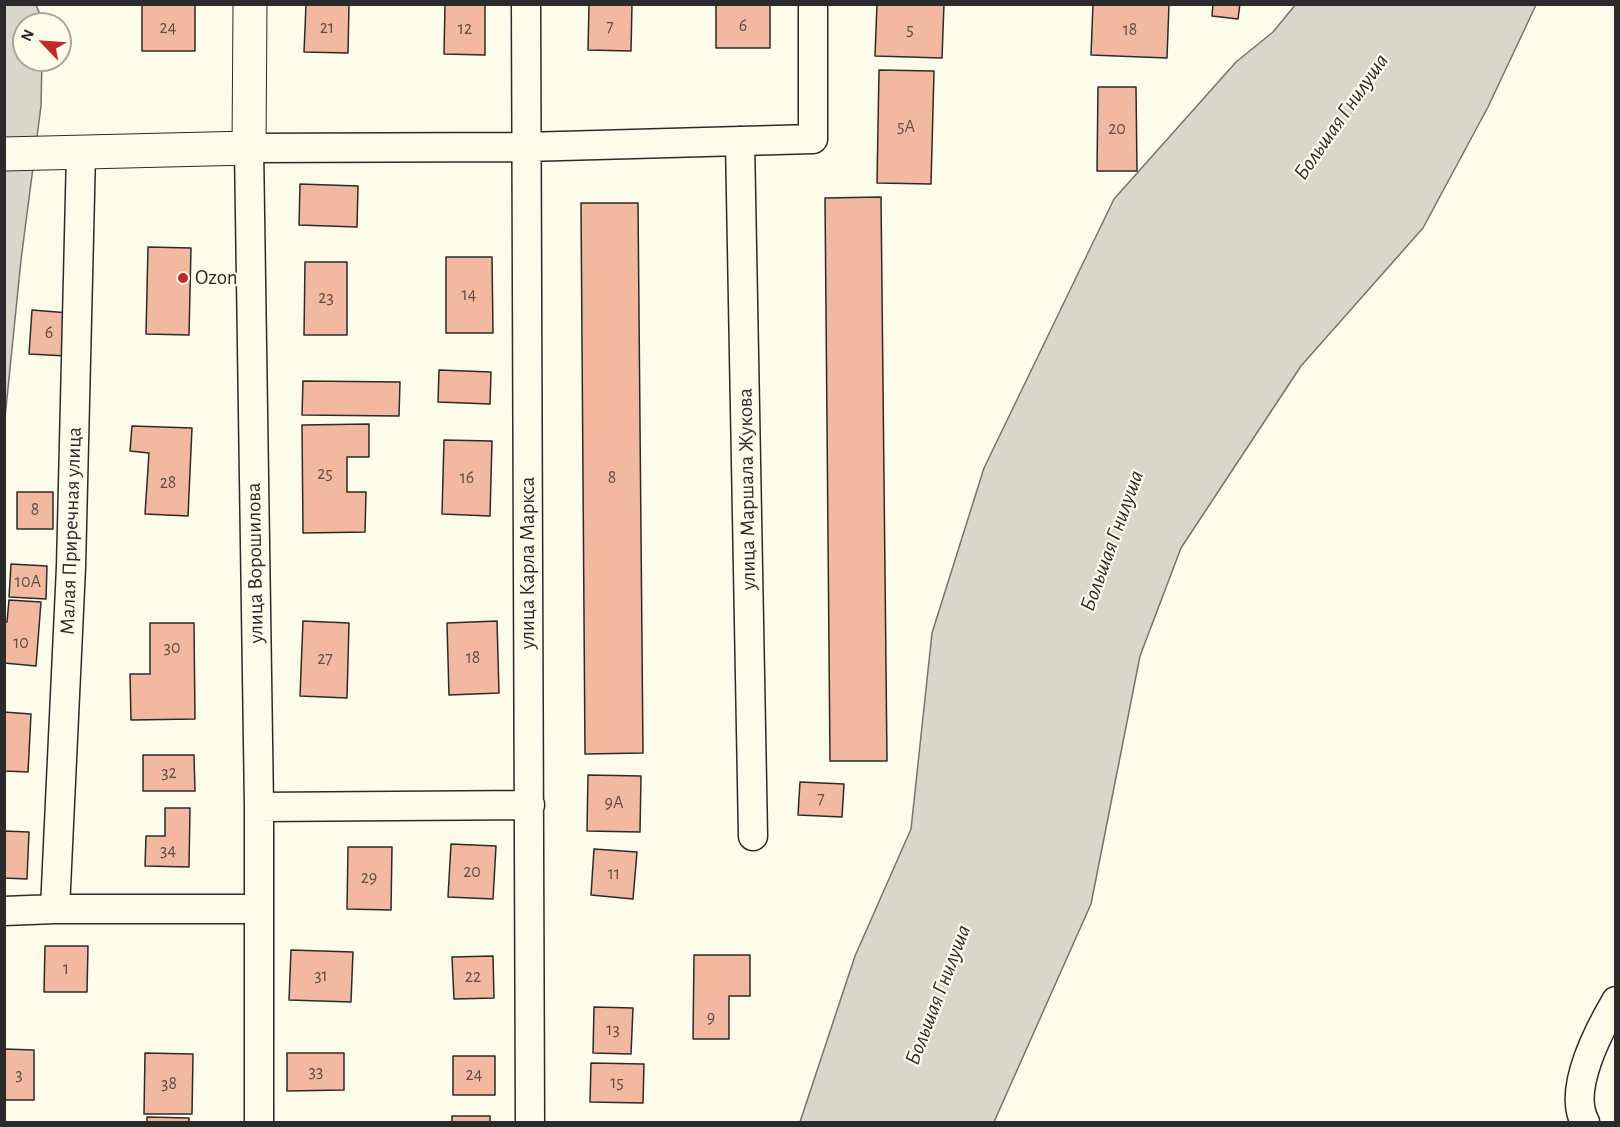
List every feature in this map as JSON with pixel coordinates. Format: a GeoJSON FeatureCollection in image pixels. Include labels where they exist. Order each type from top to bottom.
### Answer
{"type":"FeatureCollection","features":[{"type":"Feature","properties":{"kind":"main road","name":"улица Ворошилова"},"geometry":{"type":"LineString","coordinates":[[249,148],[250,4]]}},
{"type":"Feature","properties":{"kind":"main road"},"geometry":{"type":"LineString","coordinates":[[4,154],[249,148]]}},
{"type":"Feature","properties":{"kind":"street","name":"улица Карла Маркса"},"geometry":{"type":"LineString","coordinates":[[526,4],[530,1122]]}},
{"type":"Feature","properties":{"kind":"street"},"geometry":{"type":"LineString","coordinates":[[249,148],[525,147],[813,139],[813,4]]}},
{"type":"Feature","properties":{"kind":"street","name":"улица Маршала Жукова"},"geometry":{"type":"LineString","coordinates":[[740,141],[753,836]]}},
{"type":"Feature","properties":{"kind":"street","name":"улица Ворошилова"},"geometry":{"type":"LineString","coordinates":[[249,148],[259,807],[259,1122]]}},
{"type":"Feature","properties":{"kind":"street","name":"Малая Приречная улица"},"geometry":{"type":"LineString","coordinates":[[55,909],[71,567],[81,153]]}},
{"type":"Feature","properties":{"kind":"street"},"geometry":{"type":"LineString","coordinates":[[259,807],[530,805]]}},
{"type":"Feature","properties":{"kind":"street"},"geometry":{"type":"LineString","coordinates":[[4,911],[258,909]]}},
{"type":"Feature","properties":{"kind":"street"},"geometry":{"type":"LineString","coordinates":[[1585,1122],[1580,1113],[1584,1071],[1597,1034],[1616,1001]]}},
{"type":"Feature","properties":{"kind":"water","name":"Большая Гнилуша"},"geometry":{"type":"Polygon","coordinates":[[[1296,4],[1536,5],[1488,107],[1423,228],[1301,366],[1181,548],[1140,656],[1091,904],[994,1122],[800,1122],[855,956],[911,829],[932,633],[984,468],[1114,199],[1236,62],[1273,32],[1296,4]]]}},
{"type":"Feature","properties":{"kind":"water"},"geometry":{"type":"Polygon","coordinates":[[[5,5],[36,5],[39,12],[12,12],[12,72],[42,72],[41,106],[21,260],[5,418],[5,5]]]}},
{"type":"Feature","properties":{"kind":"building"},"geometry":{"type":"Polygon","coordinates":[[[142,4],[195,4],[195,51],[142,51],[142,4]]]}},
{"type":"Feature","properties":{"kind":"building"},"geometry":{"type":"Polygon","coordinates":[[[306,4],[349,4],[348,53],[304,52],[306,4]]]}},
{"type":"Feature","properties":{"kind":"building"},"geometry":{"type":"Polygon","coordinates":[[[445,4],[485,4],[485,55],[444,54],[445,4]]]}},
{"type":"Feature","properties":{"kind":"building"},"geometry":{"type":"Polygon","coordinates":[[[589,4],[632,4],[631,51],[588,50],[589,4]]]}},
{"type":"Feature","properties":{"kind":"building"},"geometry":{"type":"Polygon","coordinates":[[[716,4],[770,4],[770,48],[716,48],[716,4]]]}},
{"type":"Feature","properties":{"kind":"building"},"geometry":{"type":"Polygon","coordinates":[[[877,4],[944,4],[942,58],[875,56],[877,4]]]}},
{"type":"Feature","properties":{"kind":"building"},"geometry":{"type":"Polygon","coordinates":[[[1093,4],[1169,4],[1167,58],[1091,55],[1093,4]]]}},
{"type":"Feature","properties":{"kind":"building"},"geometry":{"type":"Polygon","coordinates":[[[1213,4],[1240,4],[1238,19],[1212,16],[1213,4]]]}},
{"type":"Feature","properties":{"kind":"building"},"geometry":{"type":"Polygon","coordinates":[[[879,70],[934,71],[931,184],[877,183],[879,70]]]}},
{"type":"Feature","properties":{"kind":"building"},"geometry":{"type":"Polygon","coordinates":[[[1098,87],[1136,87],[1137,171],[1097,171],[1098,87]]]}},
{"type":"Feature","properties":{"kind":"building"},"geometry":{"type":"Polygon","coordinates":[[[300,184],[358,186],[357,227],[299,225],[300,184]]]}},
{"type":"Feature","properties":{"kind":"building"},"geometry":{"type":"Polygon","coordinates":[[[881,197],[887,761],[830,761],[825,198],[881,197]]]}},
{"type":"Feature","properties":{"kind":"building"},"geometry":{"type":"Polygon","coordinates":[[[581,203],[638,203],[643,753],[585,754],[581,203]]]}},
{"type":"Feature","properties":{"kind":"building"},"geometry":{"type":"Polygon","coordinates":[[[148,247],[191,248],[189,335],[146,334],[148,247]]]}},
{"type":"Feature","properties":{"kind":"building"},"geometry":{"type":"Polygon","coordinates":[[[446,257],[492,257],[493,333],[446,333],[446,257]]]}},
{"type":"Feature","properties":{"kind":"building"},"geometry":{"type":"Polygon","coordinates":[[[305,262],[347,262],[347,335],[304,335],[305,262]]]}},
{"type":"Feature","properties":{"kind":"building"},"geometry":{"type":"Polygon","coordinates":[[[32,310],[69,313],[66,356],[29,354],[32,310]]]}},
{"type":"Feature","properties":{"kind":"building"},"geometry":{"type":"Polygon","coordinates":[[[439,370],[491,372],[490,404],[438,402],[439,370]]]}},
{"type":"Feature","properties":{"kind":"building"},"geometry":{"type":"Polygon","coordinates":[[[303,381],[400,382],[399,416],[302,415],[303,381]]]}},
{"type":"Feature","properties":{"kind":"building"},"geometry":{"type":"Polygon","coordinates":[[[369,424],[369,457],[347,457],[347,492],[366,492],[365,532],[303,533],[302,425],[369,424]]]}},
{"type":"Feature","properties":{"kind":"building"},"geometry":{"type":"Polygon","coordinates":[[[132,426],[192,428],[188,516],[145,514],[149,453],[130,451],[132,426]]]}},
{"type":"Feature","properties":{"kind":"building"},"geometry":{"type":"Polygon","coordinates":[[[444,440],[492,441],[490,516],[442,514],[444,440]]]}},
{"type":"Feature","properties":{"kind":"building"},"geometry":{"type":"Polygon","coordinates":[[[17,492],[53,492],[53,529],[17,529],[17,492]]]}},
{"type":"Feature","properties":{"kind":"building"},"geometry":{"type":"Polygon","coordinates":[[[11,564],[47,566],[46,599],[9,597],[11,564]]]}},
{"type":"Feature","properties":{"kind":"building"},"geometry":{"type":"Polygon","coordinates":[[[9,600],[41,602],[36,666],[4,663],[4,622],[7,622],[9,600]]]}},
{"type":"Feature","properties":{"kind":"building"},"geometry":{"type":"Polygon","coordinates":[[[303,621],[349,623],[347,698],[300,696],[303,621]]]}},
{"type":"Feature","properties":{"kind":"building"},"geometry":{"type":"Polygon","coordinates":[[[497,621],[499,693],[449,695],[447,623],[497,621]]]}},
{"type":"Feature","properties":{"kind":"building"},"geometry":{"type":"Polygon","coordinates":[[[150,623],[194,623],[195,719],[131,720],[130,674],[150,674],[150,623]]]}},
{"type":"Feature","properties":{"kind":"building"},"geometry":{"type":"Polygon","coordinates":[[[4,712],[31,714],[28,772],[4,771],[4,712]]]}},
{"type":"Feature","properties":{"kind":"building"},"geometry":{"type":"Polygon","coordinates":[[[143,755],[194,755],[195,791],[143,791],[143,755]]]}},
{"type":"Feature","properties":{"kind":"building"},"geometry":{"type":"Polygon","coordinates":[[[588,775],[641,776],[640,832],[587,831],[588,775]]]}},
{"type":"Feature","properties":{"kind":"building"},"geometry":{"type":"Polygon","coordinates":[[[800,782],[844,784],[842,817],[798,815],[800,782]]]}},
{"type":"Feature","properties":{"kind":"building"},"geometry":{"type":"Polygon","coordinates":[[[165,808],[190,808],[189,867],[145,866],[146,836],[165,836],[165,808]]]}},
{"type":"Feature","properties":{"kind":"building"},"geometry":{"type":"Polygon","coordinates":[[[4,831],[29,832],[27,879],[4,878],[4,831]]]}},
{"type":"Feature","properties":{"kind":"building"},"geometry":{"type":"Polygon","coordinates":[[[451,844],[496,846],[493,899],[448,897],[451,844]]]}},
{"type":"Feature","properties":{"kind":"building"},"geometry":{"type":"Polygon","coordinates":[[[348,847],[392,847],[391,910],[347,909],[348,847]]]}},
{"type":"Feature","properties":{"kind":"building"},"geometry":{"type":"Polygon","coordinates":[[[594,849],[637,852],[633,899],[591,895],[594,849]]]}},
{"type":"Feature","properties":{"kind":"building"},"geometry":{"type":"Polygon","coordinates":[[[45,946],[88,946],[87,992],[44,992],[45,946]]]}},
{"type":"Feature","properties":{"kind":"building"},"geometry":{"type":"Polygon","coordinates":[[[291,950],[353,952],[351,1002],[289,1000],[291,950]]]}},
{"type":"Feature","properties":{"kind":"building"},"geometry":{"type":"Polygon","coordinates":[[[694,955],[750,955],[750,996],[729,996],[729,1039],[693,1039],[694,955]]]}},
{"type":"Feature","properties":{"kind":"building"},"geometry":{"type":"Polygon","coordinates":[[[493,956],[494,998],[454,999],[452,957],[493,956]]]}},
{"type":"Feature","properties":{"kind":"building"},"geometry":{"type":"Polygon","coordinates":[[[594,1007],[633,1008],[631,1054],[593,1053],[594,1007]]]}},
{"type":"Feature","properties":{"kind":"building"},"geometry":{"type":"Polygon","coordinates":[[[4,1049],[34,1050],[34,1100],[4,1100],[4,1049]]]}},
{"type":"Feature","properties":{"kind":"building"},"geometry":{"type":"Polygon","coordinates":[[[145,1053],[193,1054],[192,1114],[144,1114],[145,1053]]]}},
{"type":"Feature","properties":{"kind":"building"},"geometry":{"type":"Polygon","coordinates":[[[287,1053],[344,1053],[344,1090],[287,1091],[287,1053]]]}},
{"type":"Feature","properties":{"kind":"building"},"geometry":{"type":"Polygon","coordinates":[[[453,1056],[495,1056],[495,1095],[453,1095],[453,1056]]]}},
{"type":"Feature","properties":{"kind":"building"},"geometry":{"type":"Polygon","coordinates":[[[591,1063],[644,1064],[643,1103],[590,1102],[591,1063]]]}},
{"type":"Feature","properties":{"kind":"building"},"geometry":{"type":"Polygon","coordinates":[[[452,1116],[490,1116],[490,1122],[452,1122],[452,1116]]]}},
{"type":"Feature","properties":{"kind":"building"},"geometry":{"type":"Polygon","coordinates":[[[147,1117],[189,1118],[189,1122],[147,1122],[147,1117]]]}},
{"type":"Feature","properties":{"kind":"place","name":"Ozon"},"geometry":{"type":"Point","coordinates":[183,278]}}]}
